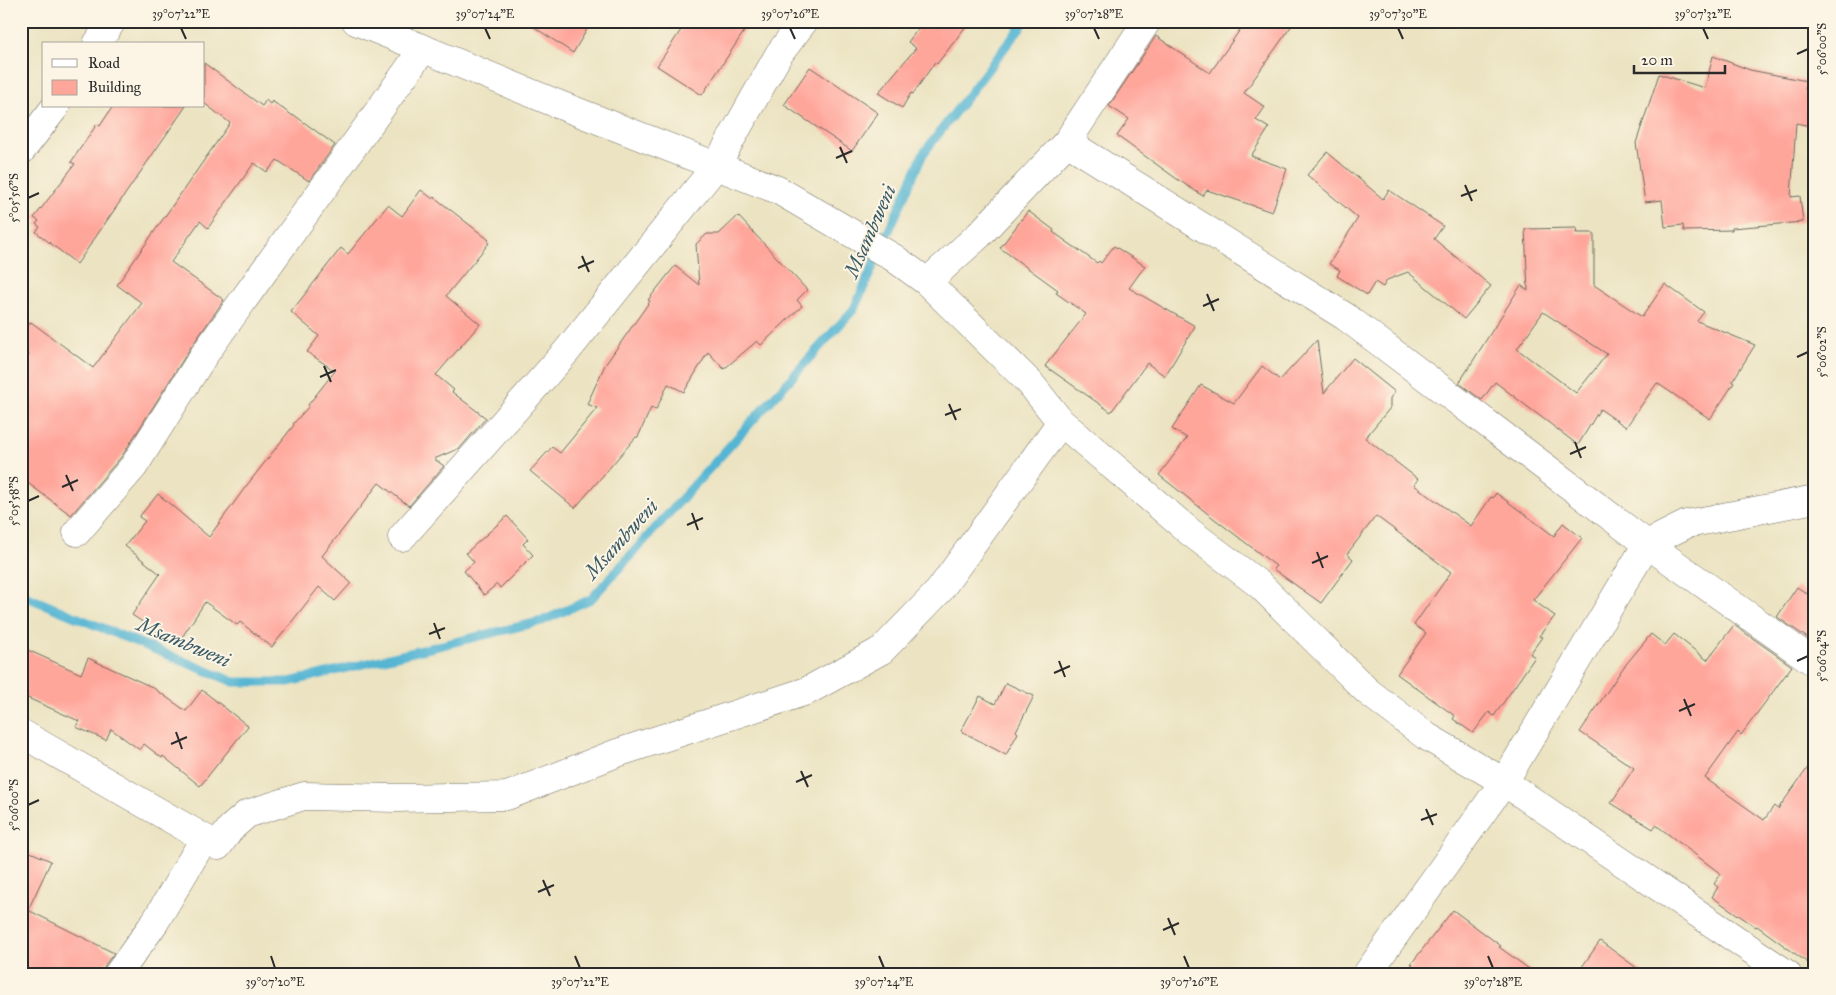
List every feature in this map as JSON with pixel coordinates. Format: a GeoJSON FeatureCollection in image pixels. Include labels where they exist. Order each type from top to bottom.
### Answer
{"type":"FeatureCollection","features":[{"type":"Feature","properties":{"kind":"street"},"geometry":{"type":"LineString","coordinates":[[98,42],[112,21]]}},
{"type":"Feature","properties":{"kind":"street"},"geometry":{"type":"LineString","coordinates":[[356,21],[560,105],[778,190],[894,258],[927,282],[1030,383],[1061,422],[1190,532],[1260,584],[1367,691],[1426,736],[1504,782],[1787,974]]}},
{"type":"Feature","properties":{"kind":"street"},"geometry":{"type":"LineString","coordinates":[[402,537],[566,352],[716,166],[779,54],[804,21]]}},
{"type":"Feature","properties":{"kind":"street"},"geometry":{"type":"LineString","coordinates":[[927,282],[979,235],[1067,142],[1147,21]]}},
{"type":"Feature","properties":{"kind":"street"},"geometry":{"type":"LineString","coordinates":[[77,532],[134,466],[204,355],[423,50]]}},
{"type":"Feature","properties":{"kind":"street"},"geometry":{"type":"LineString","coordinates":[[21,151],[54,108]]}},
{"type":"Feature","properties":{"kind":"street"},"geometry":{"type":"LineString","coordinates":[[1067,142],[1346,317],[1647,544],[1815,663]]}},
{"type":"Feature","properties":{"kind":"street"},"geometry":{"type":"LineString","coordinates":[[118,974],[211,843],[248,814],[304,796],[395,798],[507,796],[617,753],[806,690],[882,650],[939,591],[1061,422]]}},
{"type":"Feature","properties":{"kind":"street"},"geometry":{"type":"LineString","coordinates":[[1367,974],[1504,782],[1647,544],[1687,524],[1815,499]]}},
{"type":"Feature","properties":{"kind":"street"},"geometry":{"type":"LineString","coordinates":[[21,733],[211,843]]}},
{"type":"Feature","properties":{"kind":"building"},"geometry":{"type":"Polygon","coordinates":[[[525,21],[592,21],[573,53],[525,21]]]}},
{"type":"Feature","properties":{"kind":"building"},"geometry":{"type":"Polygon","coordinates":[[[687,21],[751,21],[702,95],[657,66],[687,21]]]}},
{"type":"Feature","properties":{"kind":"building"},"geometry":{"type":"Polygon","coordinates":[[[924,21],[970,21],[937,64],[935,62],[902,108],[878,93],[916,48],[908,42],[924,21]]]}},
{"type":"Feature","properties":{"kind":"building"},"geometry":{"type":"Polygon","coordinates":[[[1246,21],[1295,21],[1244,93],[1265,107],[1256,120],[1269,128],[1251,156],[1287,169],[1272,212],[1207,190],[1203,196],[1117,136],[1129,119],[1109,106],[1156,36],[1210,73],[1246,21]]]}},
{"type":"Feature","properties":{"kind":"building"},"geometry":{"type":"Polygon","coordinates":[[[1713,56],[1750,70],[1807,81],[1805,89],[1815,90],[1815,127],[1796,123],[1791,197],[1800,196],[1803,222],[1732,228],[1732,230],[1684,231],[1683,225],[1665,227],[1662,200],[1645,202],[1636,143],[1659,74],[1705,88],[1713,56]]]}},
{"type":"Feature","properties":{"kind":"building"},"geometry":{"type":"Polygon","coordinates":[[[205,64],[262,106],[266,100],[270,104],[272,101],[335,145],[309,181],[277,160],[267,172],[254,163],[208,228],[200,221],[171,262],[224,300],[191,347],[122,456],[71,515],[21,478],[21,366],[29,355],[21,349],[21,334],[31,322],[93,368],[142,303],[117,285],[230,123],[205,104],[205,64]]]}},
{"type":"Feature","properties":{"kind":"building"},"geometry":{"type":"Polygon","coordinates":[[[810,67],[878,113],[852,151],[784,105],[810,67]]]}},
{"type":"Feature","properties":{"kind":"building"},"geometry":{"type":"Polygon","coordinates":[[[112,108],[185,108],[77,264],[36,232],[40,227],[36,224],[39,221],[34,218],[75,164],[71,162],[97,124],[100,126],[112,108]]]}},
{"type":"Feature","properties":{"kind":"building"},"geometry":{"type":"Polygon","coordinates":[[[1327,152],[1383,199],[1389,190],[1443,226],[1434,239],[1491,286],[1464,319],[1408,272],[1387,280],[1383,287],[1375,282],[1367,295],[1337,276],[1340,270],[1329,264],[1358,218],[1307,175],[1327,152]]]}},
{"type":"Feature","properties":{"kind":"building"},"geometry":{"type":"Polygon","coordinates":[[[421,190],[433,199],[434,197],[489,240],[487,242],[489,243],[446,296],[480,324],[436,375],[454,390],[452,392],[486,418],[460,448],[434,459],[444,466],[409,506],[379,483],[322,556],[351,583],[335,601],[319,587],[272,647],[240,622],[237,625],[205,602],[177,645],[132,615],[160,574],[125,546],[145,521],[139,517],[158,494],[209,537],[335,371],[307,352],[319,336],[291,312],[341,248],[348,254],[388,205],[402,216],[421,190]]]}},
{"type":"Feature","properties":{"kind":"building"},"geometry":{"type":"Polygon","coordinates":[[[1028,211],[1054,230],[1053,232],[1097,263],[1099,261],[1101,263],[1114,246],[1145,266],[1129,288],[1195,326],[1165,376],[1147,363],[1111,412],[1045,366],[1086,314],[1056,293],[1058,290],[1000,248],[1028,211]]]}},
{"type":"Feature","properties":{"kind":"building"},"geometry":{"type":"Polygon","coordinates":[[[738,216],[807,290],[797,300],[802,306],[761,345],[757,341],[724,369],[708,352],[684,392],[668,384],[656,410],[651,408],[638,437],[575,508],[530,471],[552,447],[560,453],[597,408],[587,404],[605,365],[650,301],[648,300],[675,266],[699,285],[696,244],[707,234],[719,234],[738,216]]]}},
{"type":"Feature","properties":{"kind":"building"},"geometry":{"type":"Polygon","coordinates":[[[1577,228],[1576,233],[1594,233],[1594,285],[1642,317],[1665,284],[1704,312],[1697,321],[1755,345],[1732,382],[1734,383],[1710,419],[1657,383],[1626,427],[1600,409],[1578,445],[1495,382],[1482,400],[1459,383],[1521,285],[1528,291],[1525,229],[1577,228]],[[1543,312],[1517,349],[1576,393],[1607,354],[1543,312]]]}},
{"type":"Feature","properties":{"kind":"building"},"geometry":{"type":"Polygon","coordinates":[[[1317,340],[1324,393],[1353,358],[1395,392],[1390,398],[1390,408],[1365,438],[1418,479],[1414,485],[1471,526],[1491,497],[1493,498],[1496,493],[1554,536],[1563,523],[1582,538],[1533,600],[1555,616],[1539,636],[1542,637],[1530,654],[1535,657],[1494,716],[1489,712],[1473,733],[1453,719],[1455,716],[1397,674],[1426,633],[1414,625],[1451,572],[1376,516],[1347,554],[1353,559],[1321,603],[1273,569],[1276,566],[1159,475],[1187,438],[1172,429],[1201,385],[1234,403],[1262,366],[1280,380],[1317,340]]]}},
{"type":"Feature","properties":{"kind":"building"},"geometry":{"type":"Polygon","coordinates":[[[507,516],[528,539],[523,544],[533,555],[500,588],[497,584],[484,595],[464,571],[474,562],[466,553],[507,516]]]}},
{"type":"Feature","properties":{"kind":"building"},"geometry":{"type":"Polygon","coordinates":[[[1797,587],[1815,599],[1815,637],[1812,641],[1777,617],[1797,587]]]}},
{"type":"Feature","properties":{"kind":"building"},"geometry":{"type":"Polygon","coordinates":[[[1734,625],[1792,666],[1741,735],[1738,732],[1705,778],[1764,820],[1774,806],[1778,809],[1815,758],[1815,968],[1757,926],[1712,897],[1718,887],[1714,884],[1721,874],[1656,825],[1653,829],[1611,803],[1634,768],[1580,732],[1623,668],[1651,634],[1665,645],[1674,634],[1707,660],[1734,625]]]}},
{"type":"Feature","properties":{"kind":"building"},"geometry":{"type":"Polygon","coordinates":[[[21,647],[81,674],[88,658],[152,687],[186,711],[202,690],[248,726],[200,786],[163,756],[162,758],[144,744],[140,750],[111,729],[106,740],[76,727],[79,721],[21,695],[21,647]]]}},
{"type":"Feature","properties":{"kind":"building"},"geometry":{"type":"Polygon","coordinates":[[[1006,683],[1034,696],[1006,755],[961,731],[980,696],[995,704],[1006,683]]]}},
{"type":"Feature","properties":{"kind":"building"},"geometry":{"type":"Polygon","coordinates":[[[21,848],[51,861],[28,910],[114,953],[105,965],[103,974],[21,974],[21,848]]]}},
{"type":"Feature","properties":{"kind":"building"},"geometry":{"type":"Polygon","coordinates":[[[1453,910],[1536,974],[1406,974],[1413,964],[1411,964],[1453,910]]]}},
{"type":"Feature","properties":{"kind":"building"},"geometry":{"type":"Polygon","coordinates":[[[1600,941],[1645,974],[1577,974],[1600,941]]]}},
{"type":"Feature","properties":{"kind":"waterway","name":"Msambweni"},"geometry":{"type":"LineString","coordinates":[[21,592],[27,597],[234,682],[289,682],[542,621],[591,599],[854,309],[923,154],[1025,21]]}}]}
